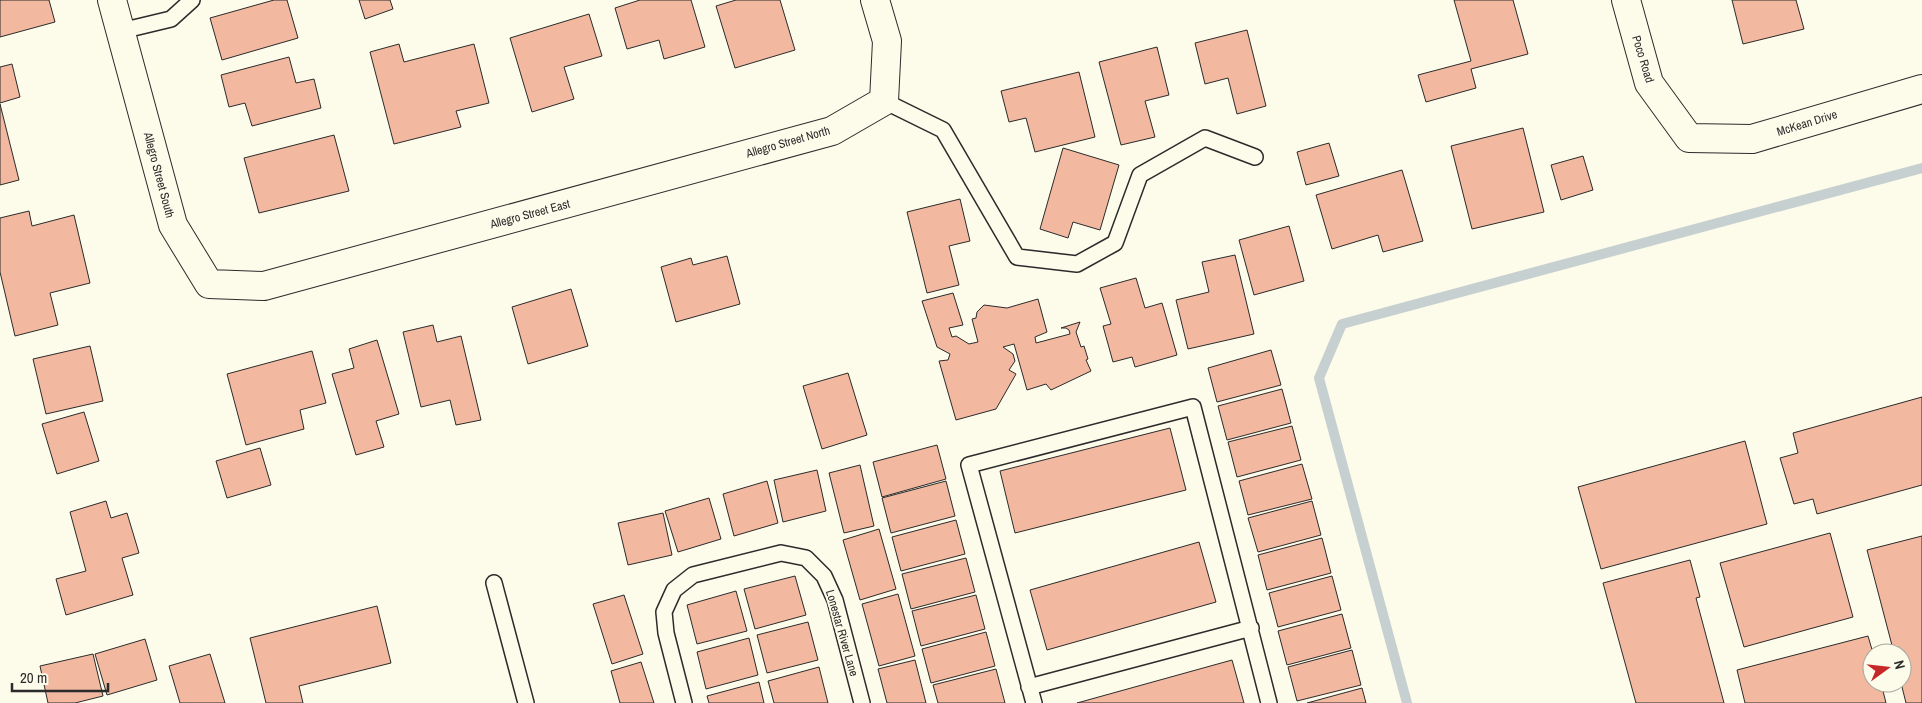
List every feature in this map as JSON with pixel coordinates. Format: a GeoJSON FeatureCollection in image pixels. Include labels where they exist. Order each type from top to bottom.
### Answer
{"type":"FeatureCollection","features":[{"type":"Feature","properties":{"kind":"street","name":"Allegro Street South"},"geometry":{"type":"LineString","coordinates":[[112,0],[173,225],[209,284],[264,286],[327,269]]}},
{"type":"Feature","properties":{"kind":"street"},"geometry":{"type":"LineString","coordinates":[[875,0],[886,41],[884,101]]}},
{"type":"Feature","properties":{"kind":"street","name":"Poco Road"},"geometry":{"type":"LineString","coordinates":[[1626,0],[1649,83],[1689,138]]}},
{"type":"Feature","properties":{"kind":"street","name":"McKean Drive"},"geometry":{"type":"LineString","coordinates":[[1689,138],[1752,139],[1922,88]]}},
{"type":"Feature","properties":{"kind":"street","name":"Allegro Street North"},"geometry":{"type":"LineString","coordinates":[[733,158],[832,131],[884,101]]}},
{"type":"Feature","properties":{"kind":"street","name":"Allegro Street East"},"geometry":{"type":"LineString","coordinates":[[327,269],[733,158]]}},
{"type":"Feature","properties":{"kind":"lane"},"geometry":{"type":"LineString","coordinates":[[120,31],[171,19],[192,0]]}},
{"type":"Feature","properties":{"kind":"lane"},"geometry":{"type":"LineString","coordinates":[[884,101],[943,130],[1017,257],[1077,264],[1115,243],[1140,175],[1205,138],[1255,157]]}},
{"type":"Feature","properties":{"kind":"lane"},"geometry":{"type":"LineString","coordinates":[[1034,703],[969,464],[1193,407],[1269,703]]}},
{"type":"Feature","properties":{"kind":"lane","name":"Lonestar River Lane"},"geometry":{"type":"LineString","coordinates":[[684,703],[666,633],[664,612],[674,590],[693,575],[781,553],[806,558],[824,576],[835,600],[862,703]]}},
{"type":"Feature","properties":{"kind":"lane"},"geometry":{"type":"LineString","coordinates":[[494,583],[526,703]]}},
{"type":"Feature","properties":{"kind":"lane"},"geometry":{"type":"LineString","coordinates":[[1029,687],[1250,628]]}},
{"type":"Feature","properties":{"kind":"building"},"geometry":{"type":"Polygon","coordinates":[[[0,0],[49,0],[55,22],[0,37],[0,0]]]}},
{"type":"Feature","properties":{"kind":"building"},"geometry":{"type":"Polygon","coordinates":[[[274,0],[287,0],[298,38],[222,60],[210,18],[274,0]]]}},
{"type":"Feature","properties":{"kind":"building"},"geometry":{"type":"Polygon","coordinates":[[[359,0],[390,0],[393,9],[365,19],[359,0]]]}},
{"type":"Feature","properties":{"kind":"building"},"geometry":{"type":"Polygon","coordinates":[[[640,0],[691,0],[705,47],[664,59],[659,40],[627,49],[615,8],[640,0]]]}},
{"type":"Feature","properties":{"kind":"building"},"geometry":{"type":"Polygon","coordinates":[[[736,0],[780,0],[795,50],[735,68],[716,6],[736,0]]]}},
{"type":"Feature","properties":{"kind":"building"},"geometry":{"type":"Polygon","coordinates":[[[1454,0],[1513,0],[1528,54],[1471,69],[1476,88],[1426,102],[1418,75],[1471,61],[1454,0]]]}},
{"type":"Feature","properties":{"kind":"building"},"geometry":{"type":"Polygon","coordinates":[[[1732,0],[1796,0],[1804,29],[1743,44],[1732,0]]]}},
{"type":"Feature","properties":{"kind":"building"},"geometry":{"type":"Polygon","coordinates":[[[589,14],[602,56],[564,67],[574,99],[532,112],[510,38],[589,14]]]}},
{"type":"Feature","properties":{"kind":"building"},"geometry":{"type":"Polygon","coordinates":[[[1247,30],[1266,106],[1237,114],[1228,78],[1205,84],[1195,43],[1247,30]]]}},
{"type":"Feature","properties":{"kind":"building"},"geometry":{"type":"Polygon","coordinates":[[[399,44],[404,62],[474,44],[489,103],[456,111],[461,127],[394,144],[370,52],[399,44]]]}},
{"type":"Feature","properties":{"kind":"building"},"geometry":{"type":"Polygon","coordinates":[[[1157,47],[1169,95],[1145,101],[1155,137],[1121,145],[1099,62],[1157,47]]]}},
{"type":"Feature","properties":{"kind":"building"},"geometry":{"type":"Polygon","coordinates":[[[289,57],[296,83],[314,79],[321,108],[252,126],[245,103],[229,107],[221,75],[289,57]]]}},
{"type":"Feature","properties":{"kind":"building"},"geometry":{"type":"Polygon","coordinates":[[[12,64],[20,97],[0,103],[0,67],[12,64]]]}},
{"type":"Feature","properties":{"kind":"building"},"geometry":{"type":"Polygon","coordinates":[[[1079,72],[1095,137],[1035,152],[1026,118],[1009,122],[1001,91],[1079,72]]]}},
{"type":"Feature","properties":{"kind":"building"},"geometry":{"type":"Polygon","coordinates":[[[0,104],[19,180],[0,185],[0,104]]]}},
{"type":"Feature","properties":{"kind":"building"},"geometry":{"type":"Polygon","coordinates":[[[1523,128],[1544,212],[1472,229],[1451,146],[1523,128]]]}},
{"type":"Feature","properties":{"kind":"building"},"geometry":{"type":"Polygon","coordinates":[[[334,135],[349,191],[259,213],[244,158],[334,135]]]}},
{"type":"Feature","properties":{"kind":"building"},"geometry":{"type":"Polygon","coordinates":[[[1329,143],[1339,176],[1306,185],[1297,152],[1329,143]]]}},
{"type":"Feature","properties":{"kind":"building"},"geometry":{"type":"Polygon","coordinates":[[[1063,148],[1119,165],[1100,230],[1073,222],[1068,238],[1040,229],[1063,148]]]}},
{"type":"Feature","properties":{"kind":"building"},"geometry":{"type":"Polygon","coordinates":[[[1583,156],[1593,190],[1561,200],[1551,165],[1583,156]]]}},
{"type":"Feature","properties":{"kind":"building"},"geometry":{"type":"Polygon","coordinates":[[[1402,170],[1423,241],[1383,252],[1378,235],[1332,249],[1316,195],[1402,170]]]}},
{"type":"Feature","properties":{"kind":"building"},"geometry":{"type":"Polygon","coordinates":[[[960,199],[970,241],[949,246],[959,285],[927,293],[907,212],[960,199]]]}},
{"type":"Feature","properties":{"kind":"building"},"geometry":{"type":"Polygon","coordinates":[[[29,211],[32,226],[74,215],[90,283],[50,293],[58,325],[15,336],[0,272],[0,218],[29,211]]]}},
{"type":"Feature","properties":{"kind":"building"},"geometry":{"type":"Polygon","coordinates":[[[1289,226],[1304,281],[1254,295],[1239,240],[1289,226]]]}},
{"type":"Feature","properties":{"kind":"building"},"geometry":{"type":"Polygon","coordinates":[[[1235,255],[1254,334],[1188,349],[1176,300],[1209,292],[1202,262],[1235,255]]]}},
{"type":"Feature","properties":{"kind":"building"},"geometry":{"type":"Polygon","coordinates":[[[727,256],[740,304],[676,322],[661,267],[691,258],[693,265],[727,256]]]}},
{"type":"Feature","properties":{"kind":"building"},"geometry":{"type":"Polygon","coordinates":[[[1136,278],[1145,308],[1162,303],[1177,355],[1135,367],[1132,357],[1113,362],[1103,326],[1111,324],[1100,288],[1136,278]]]}},
{"type":"Feature","properties":{"kind":"building"},"geometry":{"type":"Polygon","coordinates":[[[571,289],[588,346],[528,364],[512,307],[571,289]]]}},
{"type":"Feature","properties":{"kind":"building"},"geometry":{"type":"Polygon","coordinates":[[[953,293],[963,325],[949,328],[952,337],[956,336],[969,344],[978,342],[972,319],[976,318],[977,312],[984,305],[1007,308],[1038,299],[1047,332],[1035,337],[1036,343],[1070,334],[1066,328],[1061,328],[1080,322],[1076,332],[1081,347],[1084,346],[1088,359],[1086,360],[1091,371],[1051,390],[1046,384],[1027,390],[1014,344],[1003,347],[1013,354],[1015,361],[1009,370],[1016,374],[996,409],[956,420],[939,361],[948,360],[950,354],[937,347],[922,301],[953,293]]]}},
{"type":"Feature","properties":{"kind":"building"},"geometry":{"type":"Polygon","coordinates":[[[433,325],[437,342],[461,336],[481,420],[456,425],[450,400],[421,407],[403,332],[433,325]]]}},
{"type":"Feature","properties":{"kind":"building"},"geometry":{"type":"Polygon","coordinates":[[[377,340],[399,414],[376,421],[384,447],[356,455],[332,374],[354,368],[349,349],[377,340]]]}},
{"type":"Feature","properties":{"kind":"building"},"geometry":{"type":"Polygon","coordinates":[[[90,346],[103,401],[46,414],[33,359],[90,346]]]}},
{"type":"Feature","properties":{"kind":"building"},"geometry":{"type":"Polygon","coordinates":[[[1271,350],[1281,385],[1217,402],[1208,368],[1271,350]]]}},
{"type":"Feature","properties":{"kind":"building"},"geometry":{"type":"Polygon","coordinates":[[[312,351],[326,403],[300,410],[304,429],[246,445],[227,374],[312,351]]]}},
{"type":"Feature","properties":{"kind":"building"},"geometry":{"type":"Polygon","coordinates":[[[848,373],[867,435],[822,449],[803,386],[848,373]]]}},
{"type":"Feature","properties":{"kind":"building"},"geometry":{"type":"Polygon","coordinates":[[[1282,389],[1291,423],[1227,440],[1218,406],[1282,389]]]}},
{"type":"Feature","properties":{"kind":"building"},"geometry":{"type":"Polygon","coordinates":[[[1922,397],[1922,485],[1817,514],[1813,499],[1794,504],[1780,458],[1798,453],[1793,433],[1922,397]]]}},
{"type":"Feature","properties":{"kind":"building"},"geometry":{"type":"Polygon","coordinates":[[[84,412],[99,461],[57,474],[42,424],[84,412]]]}},
{"type":"Feature","properties":{"kind":"building"},"geometry":{"type":"Polygon","coordinates":[[[1292,426],[1301,460],[1237,477],[1228,442],[1292,426]]]}},
{"type":"Feature","properties":{"kind":"building"},"geometry":{"type":"Polygon","coordinates":[[[1170,428],[1186,490],[1015,533],[1000,471],[1170,428]]]}},
{"type":"Feature","properties":{"kind":"building"},"geometry":{"type":"Polygon","coordinates":[[[1745,441],[1767,524],[1601,569],[1578,487],[1745,441]]]}},
{"type":"Feature","properties":{"kind":"building"},"geometry":{"type":"Polygon","coordinates":[[[937,445],[946,479],[882,497],[873,462],[937,445]]]}},
{"type":"Feature","properties":{"kind":"building"},"geometry":{"type":"Polygon","coordinates":[[[260,448],[271,485],[227,498],[216,461],[260,448]]]}},
{"type":"Feature","properties":{"kind":"building"},"geometry":{"type":"Polygon","coordinates":[[[1302,464],[1312,499],[1248,515],[1239,481],[1302,464]]]}},
{"type":"Feature","properties":{"kind":"building"},"geometry":{"type":"Polygon","coordinates":[[[860,465],[874,526],[844,533],[829,473],[860,465]]]}},
{"type":"Feature","properties":{"kind":"building"},"geometry":{"type":"Polygon","coordinates":[[[817,470],[826,511],[783,522],[774,480],[817,470]]]}},
{"type":"Feature","properties":{"kind":"building"},"geometry":{"type":"Polygon","coordinates":[[[767,481],[778,523],[734,536],[723,494],[767,481]]]}},
{"type":"Feature","properties":{"kind":"building"},"geometry":{"type":"Polygon","coordinates":[[[946,481],[955,516],[891,533],[882,498],[946,481]]]}},
{"type":"Feature","properties":{"kind":"building"},"geometry":{"type":"Polygon","coordinates":[[[709,498],[721,539],[678,552],[665,511],[709,498]]]}},
{"type":"Feature","properties":{"kind":"building"},"geometry":{"type":"Polygon","coordinates":[[[106,501],[111,518],[127,513],[139,553],[122,558],[133,595],[66,615],[56,579],[86,571],[70,512],[106,501]]]}},
{"type":"Feature","properties":{"kind":"building"},"geometry":{"type":"Polygon","coordinates":[[[1312,501],[1321,535],[1258,552],[1248,518],[1312,501]]]}},
{"type":"Feature","properties":{"kind":"building"},"geometry":{"type":"Polygon","coordinates":[[[663,513],[672,555],[628,565],[618,523],[663,513]]]}},
{"type":"Feature","properties":{"kind":"building"},"geometry":{"type":"Polygon","coordinates":[[[956,520],[965,554],[901,571],[892,537],[956,520]]]}},
{"type":"Feature","properties":{"kind":"building"},"geometry":{"type":"Polygon","coordinates":[[[879,529],[896,589],[860,600],[843,540],[879,529]]]}},
{"type":"Feature","properties":{"kind":"building"},"geometry":{"type":"Polygon","coordinates":[[[1830,533],[1853,617],[1744,647],[1720,563],[1830,533]]]}},
{"type":"Feature","properties":{"kind":"building"},"geometry":{"type":"Polygon","coordinates":[[[1922,536],[1922,703],[1906,703],[1904,693],[1912,693],[1912,643],[1891,643],[1867,550],[1922,536]]]}},
{"type":"Feature","properties":{"kind":"building"},"geometry":{"type":"Polygon","coordinates":[[[1322,538],[1331,573],[1267,590],[1258,555],[1322,538]]]}},
{"type":"Feature","properties":{"kind":"building"},"geometry":{"type":"Polygon","coordinates":[[[1199,542],[1216,602],[1047,650],[1030,590],[1199,542]]]}},
{"type":"Feature","properties":{"kind":"building"},"geometry":{"type":"Polygon","coordinates":[[[966,558],[975,592],[911,609],[902,574],[966,558]]]}},
{"type":"Feature","properties":{"kind":"building"},"geometry":{"type":"Polygon","coordinates":[[[1690,560],[1700,597],[1696,598],[1724,703],[1636,703],[1603,583],[1690,560]]]}},
{"type":"Feature","properties":{"kind":"building"},"geometry":{"type":"Polygon","coordinates":[[[795,576],[806,615],[755,629],[744,589],[795,576]]]}},
{"type":"Feature","properties":{"kind":"building"},"geometry":{"type":"Polygon","coordinates":[[[1332,576],[1341,610],[1278,627],[1269,593],[1332,576]]]}},
{"type":"Feature","properties":{"kind":"building"},"geometry":{"type":"Polygon","coordinates":[[[736,591],[747,631],[697,644],[687,605],[736,591]]]}},
{"type":"Feature","properties":{"kind":"building"},"geometry":{"type":"Polygon","coordinates":[[[898,594],[915,656],[879,666],[862,604],[898,594]]]}},
{"type":"Feature","properties":{"kind":"building"},"geometry":{"type":"Polygon","coordinates":[[[624,595],[643,654],[612,664],[593,604],[624,595]]]}},
{"type":"Feature","properties":{"kind":"building"},"geometry":{"type":"Polygon","coordinates":[[[976,595],[985,629],[921,646],[912,611],[976,595]]]}},
{"type":"Feature","properties":{"kind":"building"},"geometry":{"type":"Polygon","coordinates":[[[377,606],[391,663],[299,686],[303,703],[266,703],[250,638],[377,606]]]}},
{"type":"Feature","properties":{"kind":"building"},"geometry":{"type":"Polygon","coordinates":[[[1342,614],[1351,648],[1287,665],[1278,631],[1342,614]]]}},
{"type":"Feature","properties":{"kind":"building"},"geometry":{"type":"Polygon","coordinates":[[[808,622],[818,660],[767,673],[757,635],[808,622]]]}},
{"type":"Feature","properties":{"kind":"building"},"geometry":{"type":"Polygon","coordinates":[[[986,632],[995,666],[931,683],[922,649],[986,632]]]}},
{"type":"Feature","properties":{"kind":"building"},"geometry":{"type":"Polygon","coordinates":[[[1868,636],[1870,643],[1862,643],[1862,693],[1884,693],[1886,703],[1745,703],[1737,670],[1868,636]]]}},
{"type":"Feature","properties":{"kind":"building"},"geometry":{"type":"Polygon","coordinates":[[[749,638],[758,675],[706,689],[697,652],[749,638]]]}},
{"type":"Feature","properties":{"kind":"building"},"geometry":{"type":"Polygon","coordinates":[[[145,639],[157,680],[107,695],[95,654],[145,639]]]}},
{"type":"Feature","properties":{"kind":"building"},"geometry":{"type":"Polygon","coordinates":[[[1352,650],[1361,685],[1297,701],[1288,667],[1352,650]]]}},
{"type":"Feature","properties":{"kind":"building"},"geometry":{"type":"Polygon","coordinates":[[[93,654],[103,696],[75,703],[48,703],[40,666],[93,654]]]}},
{"type":"Feature","properties":{"kind":"building"},"geometry":{"type":"Polygon","coordinates":[[[210,654],[225,703],[180,703],[169,666],[210,654]]]}},
{"type":"Feature","properties":{"kind":"building"},"geometry":{"type":"Polygon","coordinates":[[[915,660],[926,703],[887,703],[878,669],[915,660]]]}},
{"type":"Feature","properties":{"kind":"building"},"geometry":{"type":"Polygon","coordinates":[[[1232,660],[1244,703],[1077,703],[1232,660]]]}},
{"type":"Feature","properties":{"kind":"building"},"geometry":{"type":"Polygon","coordinates":[[[641,662],[654,703],[620,703],[611,671],[641,662]]]}},
{"type":"Feature","properties":{"kind":"building"},"geometry":{"type":"Polygon","coordinates":[[[819,667],[828,703],[774,703],[768,681],[819,667]]]}},
{"type":"Feature","properties":{"kind":"building"},"geometry":{"type":"Polygon","coordinates":[[[996,669],[1005,703],[938,703],[933,685],[996,669]]]}},
{"type":"Feature","properties":{"kind":"building"},"geometry":{"type":"Polygon","coordinates":[[[759,682],[764,703],[709,703],[707,696],[759,682]]]}},
{"type":"Feature","properties":{"kind":"building"},"geometry":{"type":"Polygon","coordinates":[[[1362,688],[1366,703],[1307,703],[1362,688]]]}},
{"type":"Feature","properties":{"kind":"waterway"},"geometry":{"type":"LineString","coordinates":[[1407,703],[1319,378],[1342,324],[1922,168]]}}]}
